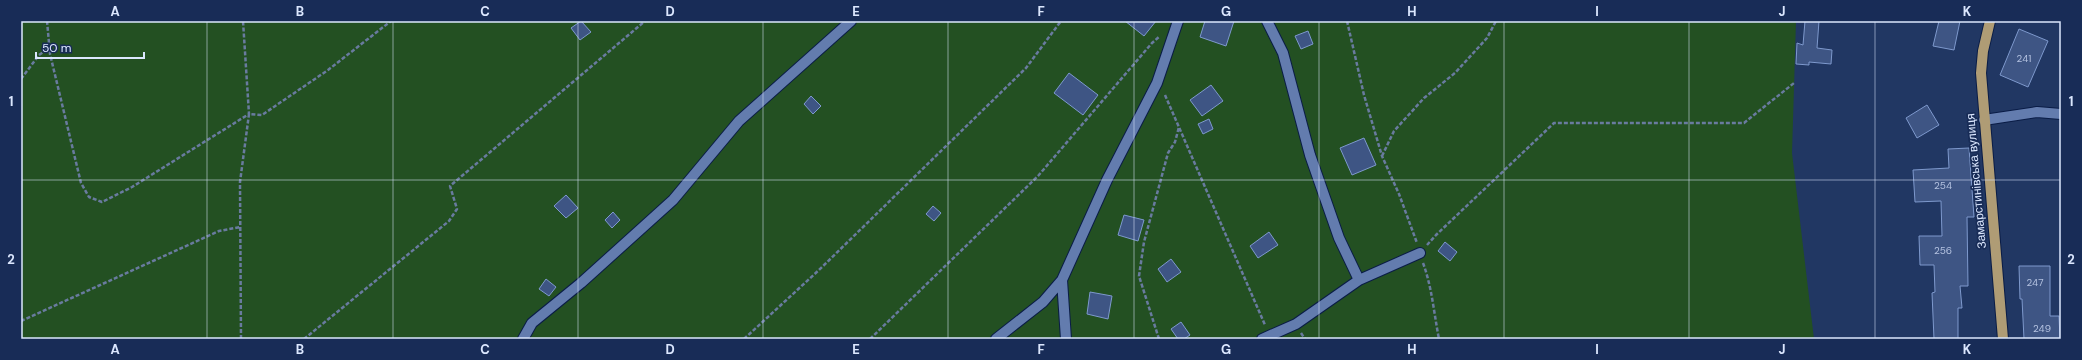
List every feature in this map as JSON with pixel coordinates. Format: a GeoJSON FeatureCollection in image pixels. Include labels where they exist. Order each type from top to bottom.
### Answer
{"type":"FeatureCollection","features":[{"type":"Feature","properties":{"kind":"main road","name":"Замарстинівська вулиця"},"geometry":{"type":"LineString","coordinates":[[1990,21],[1983,51],[1981,73],[2003,339]]}},
{"type":"Feature","properties":{"kind":"street"},"geometry":{"type":"LineString","coordinates":[[523,339],[532,323],[581,283],[673,200],[739,121],[851,21]]}},
{"type":"Feature","properties":{"kind":"street"},"geometry":{"type":"LineString","coordinates":[[1267,21],[1283,53],[1310,155],[1336,231],[1359,280]]}},
{"type":"Feature","properties":{"kind":"street"},"geometry":{"type":"LineString","coordinates":[[996,339],[1043,302],[1062,280],[1107,180],[1157,83],[1176,25]]}},
{"type":"Feature","properties":{"kind":"street"},"geometry":{"type":"LineString","coordinates":[[1984,120],[2037,112],[2061,114]]}},
{"type":"Feature","properties":{"kind":"street"},"geometry":{"type":"LineString","coordinates":[[1266,337],[1296,324],[1359,280],[1420,254]]}},
{"type":"Feature","properties":{"kind":"street"},"geometry":{"type":"LineString","coordinates":[[1062,280],[1066,339]]}},
{"type":"Feature","properties":{"kind":"path"},"geometry":{"type":"LineString","coordinates":[[47,21],[49,48],[81,183],[89,197],[102,202],[132,187],[249,114],[262,115],[328,70],[391,21]]}},
{"type":"Feature","properties":{"kind":"path"},"geometry":{"type":"LineString","coordinates":[[241,339],[240,182],[249,114],[243,21]]}},
{"type":"Feature","properties":{"kind":"path"},"geometry":{"type":"LineString","coordinates":[[304,339],[449,221],[457,209],[450,186],[645,21]]}},
{"type":"Feature","properties":{"kind":"path"},"geometry":{"type":"LineString","coordinates":[[744,339],[819,270],[1026,68],[1061,21]]}},
{"type":"Feature","properties":{"kind":"path"},"geometry":{"type":"LineString","coordinates":[[1347,21],[1364,95],[1382,156],[1399,194],[1430,281],[1432,305],[1439,339]]}},
{"type":"Feature","properties":{"kind":"path"},"geometry":{"type":"LineString","coordinates":[[1382,156],[1394,131],[1424,98],[1455,73],[1487,38],[1496,21]]}},
{"type":"Feature","properties":{"kind":"path"},"geometry":{"type":"LineString","coordinates":[[870,339],[1038,176],[1152,42],[1161,34],[1176,25]]}},
{"type":"Feature","properties":{"kind":"path"},"geometry":{"type":"LineString","coordinates":[[21,79],[39,55],[49,48]]}},
{"type":"Feature","properties":{"kind":"path"},"geometry":{"type":"LineString","coordinates":[[1157,83],[1162,89],[1179,127],[1266,337]]}},
{"type":"Feature","properties":{"kind":"path"},"geometry":{"type":"LineString","coordinates":[[1420,254],[1436,235],[1554,123],[1744,123],[1794,83]]}},
{"type":"Feature","properties":{"kind":"path"},"geometry":{"type":"LineString","coordinates":[[1159,339],[1139,276],[1144,242],[1168,152],[1175,142],[1179,127]]}},
{"type":"Feature","properties":{"kind":"path"},"geometry":{"type":"LineString","coordinates":[[21,321],[219,231],[240,227]]}},
{"type":"Feature","properties":{"kind":"green space"},"geometry":{"type":"Polygon","coordinates":[[[21,21],[1796,21],[1792,153],[1814,339],[21,339],[21,21]]]}},
{"type":"Feature","properties":{"kind":"building"},"geometry":{"type":"Polygon","coordinates":[[[581,21],[591,32],[580,40],[571,28],[581,21]]]}},
{"type":"Feature","properties":{"kind":"building"},"geometry":{"type":"Polygon","coordinates":[[[1125,21],[1156,21],[1144,36],[1125,21]]]}},
{"type":"Feature","properties":{"kind":"building"},"geometry":{"type":"Polygon","coordinates":[[[1205,21],[1234,21],[1226,46],[1200,37],[1205,21]]]}},
{"type":"Feature","properties":{"kind":"building"},"geometry":{"type":"Polygon","coordinates":[[[1805,21],[1819,21],[1817,48],[1832,50],[1831,64],[1809,62],[1809,65],[1796,64],[1797,43],[1803,45],[1805,21]]]}},
{"type":"Feature","properties":{"kind":"building"},"geometry":{"type":"Polygon","coordinates":[[[1939,21],[1960,21],[1954,50],[1933,46],[1939,21]]]}},
{"type":"Feature","properties":{"kind":"building"},"geometry":{"type":"Polygon","coordinates":[[[2019,29],[2048,41],[2028,87],[2000,75],[2019,29]]]}},
{"type":"Feature","properties":{"kind":"building"},"geometry":{"type":"Polygon","coordinates":[[[1308,31],[1313,44],[1301,49],[1295,36],[1308,31]]]}},
{"type":"Feature","properties":{"kind":"building"},"geometry":{"type":"Polygon","coordinates":[[[1069,73],[1098,95],[1083,115],[1054,93],[1069,73]]]}},
{"type":"Feature","properties":{"kind":"building"},"geometry":{"type":"Polygon","coordinates":[[[1211,85],[1223,101],[1202,116],[1190,100],[1211,85]]]}},
{"type":"Feature","properties":{"kind":"building"},"geometry":{"type":"Polygon","coordinates":[[[811,96],[821,106],[813,114],[804,104],[811,96]]]}},
{"type":"Feature","properties":{"kind":"building"},"geometry":{"type":"Polygon","coordinates":[[[1927,105],[1939,125],[1917,138],[1906,118],[1927,105]]]}},
{"type":"Feature","properties":{"kind":"building"},"geometry":{"type":"Polygon","coordinates":[[[1209,119],[1213,129],[1203,134],[1198,124],[1209,119]]]}},
{"type":"Feature","properties":{"kind":"building"},"geometry":{"type":"Polygon","coordinates":[[[1364,138],[1376,165],[1352,175],[1340,148],[1364,138]]]}},
{"type":"Feature","properties":{"kind":"building"},"geometry":{"type":"Polygon","coordinates":[[[1969,148],[1974,217],[1967,217],[1968,286],[1960,286],[1962,308],[1958,308],[1958,339],[1934,339],[1932,293],[1935,292],[1934,265],[1920,265],[1919,236],[1942,236],[1941,201],[1915,202],[1913,170],[1949,168],[1948,149],[1969,148]]]}},
{"type":"Feature","properties":{"kind":"building"},"geometry":{"type":"Polygon","coordinates":[[[566,195],[578,208],[566,218],[554,206],[566,195]]]}},
{"type":"Feature","properties":{"kind":"building"},"geometry":{"type":"Polygon","coordinates":[[[933,206],[941,213],[934,221],[926,214],[933,206]]]}},
{"type":"Feature","properties":{"kind":"building"},"geometry":{"type":"Polygon","coordinates":[[[613,212],[620,220],[612,228],[605,220],[613,212]]]}},
{"type":"Feature","properties":{"kind":"building"},"geometry":{"type":"Polygon","coordinates":[[[1124,215],[1144,220],[1138,241],[1118,235],[1124,215]]]}},
{"type":"Feature","properties":{"kind":"building"},"geometry":{"type":"Polygon","coordinates":[[[1269,232],[1278,245],[1258,258],[1250,246],[1269,232]]]}},
{"type":"Feature","properties":{"kind":"building"},"geometry":{"type":"Polygon","coordinates":[[[1445,242],[1457,252],[1450,261],[1438,251],[1445,242]]]}},
{"type":"Feature","properties":{"kind":"building"},"geometry":{"type":"Polygon","coordinates":[[[1171,259],[1181,272],[1167,282],[1158,269],[1171,259]]]}},
{"type":"Feature","properties":{"kind":"building"},"geometry":{"type":"Polygon","coordinates":[[[2019,266],[2050,266],[2050,316],[2059,316],[2060,339],[2024,339],[2022,299],[2020,299],[2019,266]]]}},
{"type":"Feature","properties":{"kind":"building"},"geometry":{"type":"Polygon","coordinates":[[[546,279],[556,287],[549,296],[539,289],[546,279]]]}},
{"type":"Feature","properties":{"kind":"building"},"geometry":{"type":"Polygon","coordinates":[[[1090,292],[1112,296],[1108,319],[1087,314],[1090,292]]]}},
{"type":"Feature","properties":{"kind":"building"},"geometry":{"type":"Polygon","coordinates":[[[1181,322],[1190,335],[1184,339],[1178,339],[1171,329],[1181,322]]]}}]}
